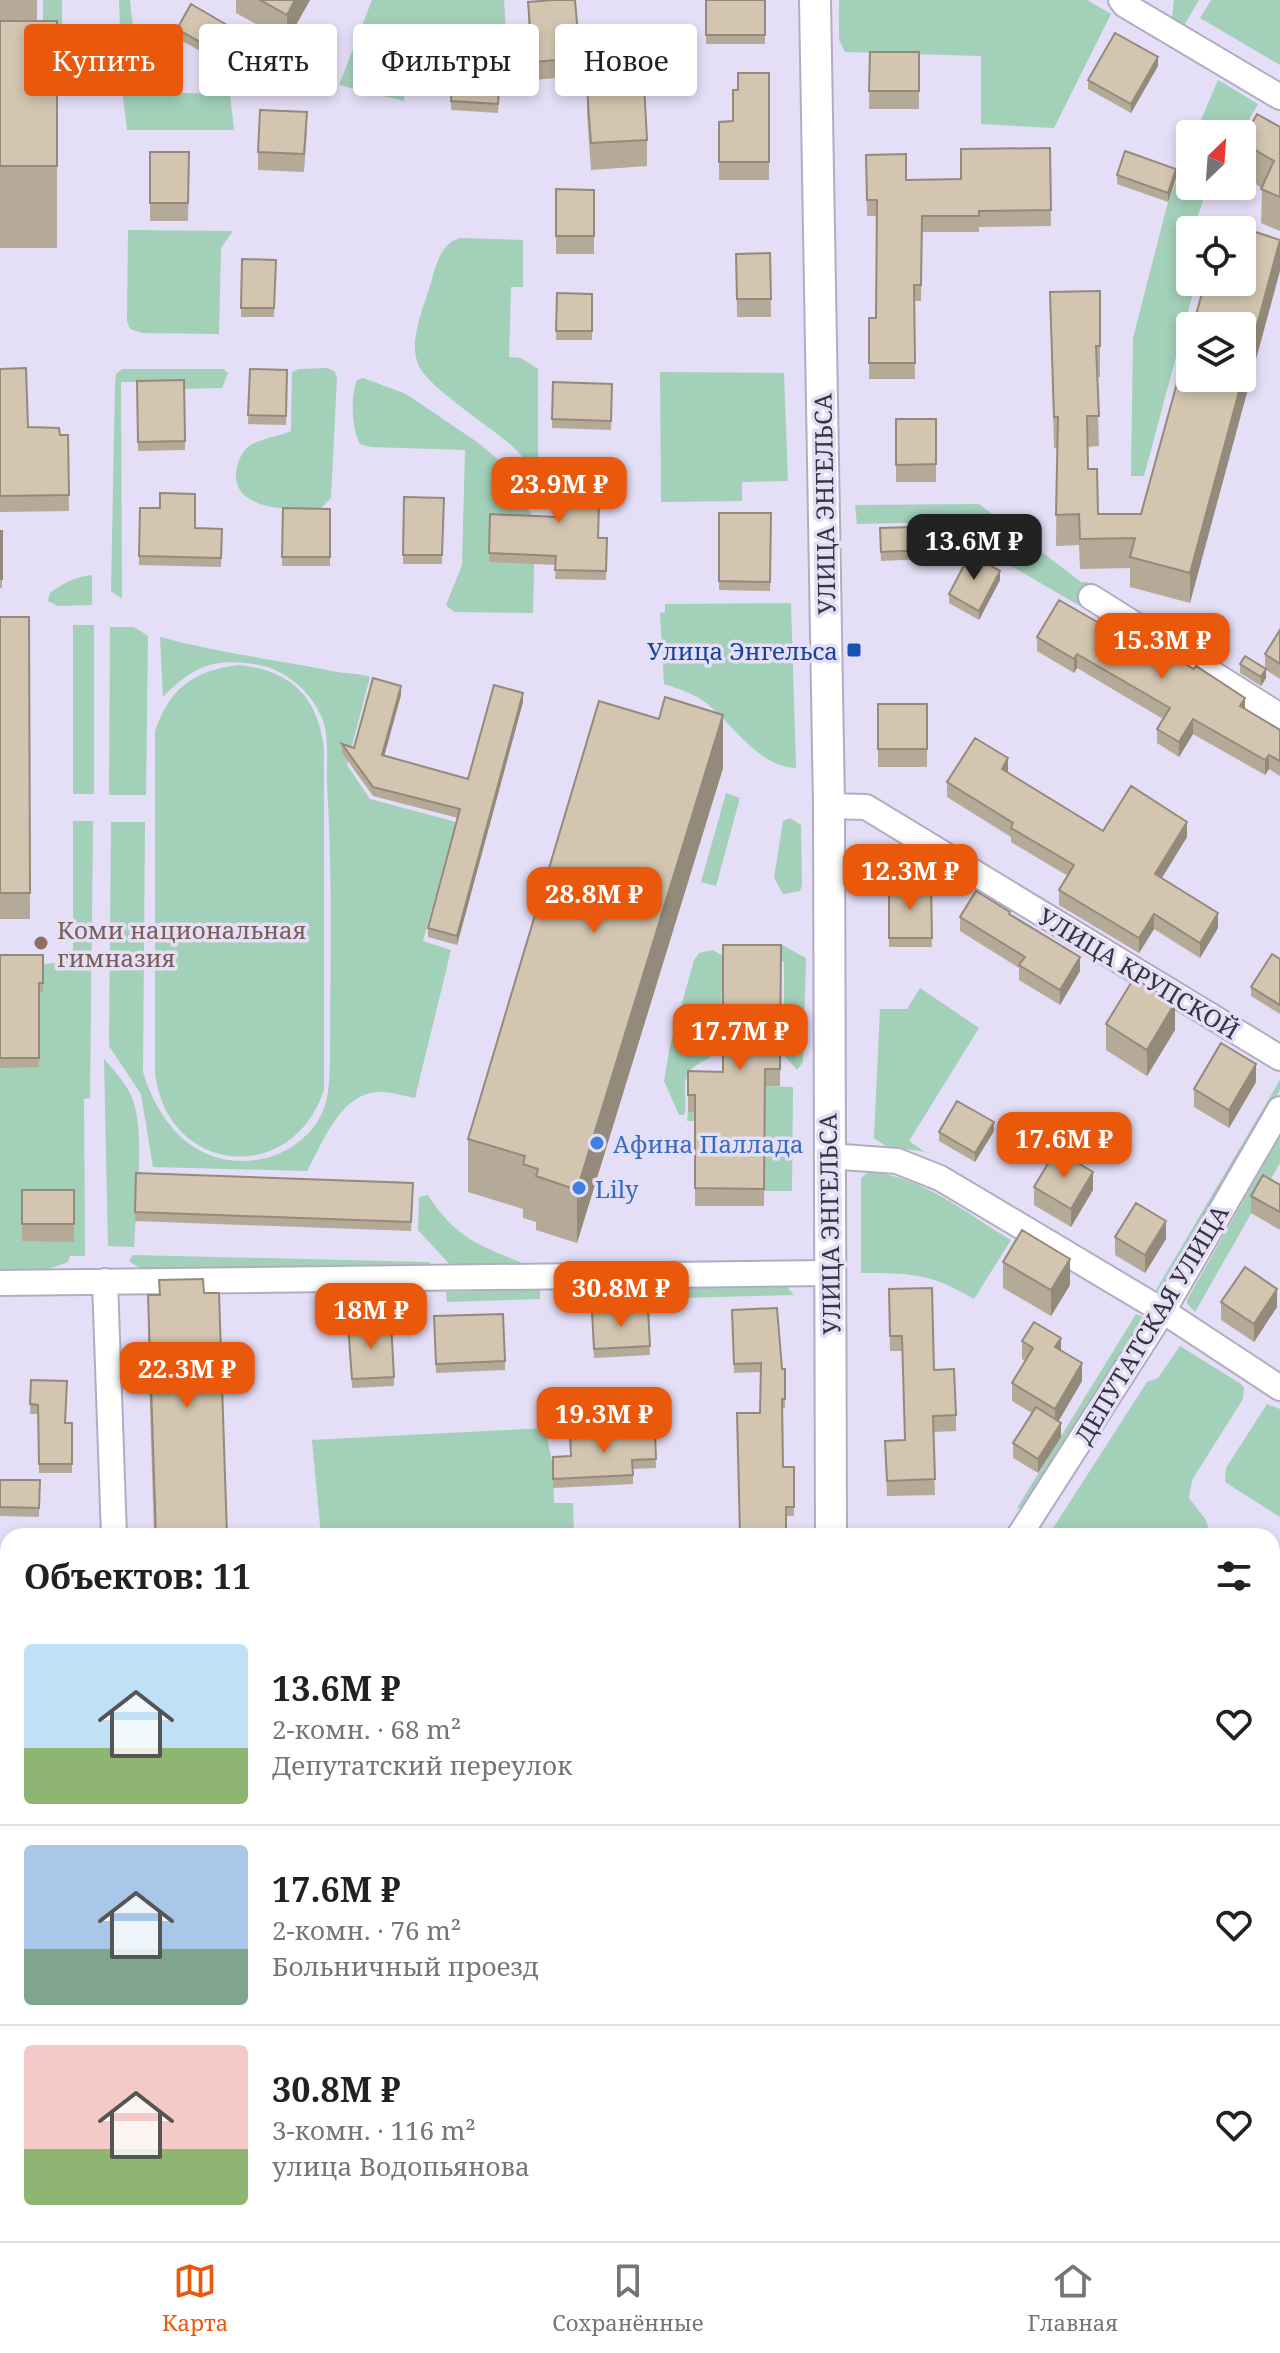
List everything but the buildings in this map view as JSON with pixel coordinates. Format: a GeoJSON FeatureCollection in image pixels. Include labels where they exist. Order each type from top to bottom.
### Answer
{"type":"FeatureCollection","features":[{"type":"Feature","properties":{"kind":"street","name":"УЛИЦА ЭНГЕЛЬСА"},"geometry":{"type":"LineString","coordinates":[[815,0],[829,806],[831,1528]]}},
{"type":"Feature","properties":{"kind":"street"},"geometry":{"type":"LineString","coordinates":[[1121,0],[1181,40],[1280,97]]}},
{"type":"Feature","properties":{"kind":"street"},"geometry":{"type":"LineString","coordinates":[[1091,597],[1280,716]]}},
{"type":"Feature","properties":{"kind":"street","name":"УЛИЦА КРУПСКОЙ"},"geometry":{"type":"LineString","coordinates":[[829,806],[866,807],[1280,1058]]}},
{"type":"Feature","properties":{"kind":"street","name":"ДЕПУТАТСКАЯ УЛИЦА"},"geometry":{"type":"LineString","coordinates":[[1024,1528],[1163,1311],[1280,1109]]}},
{"type":"Feature","properties":{"kind":"street"},"geometry":{"type":"LineString","coordinates":[[829,1156],[897,1161],[932,1174],[1163,1311],[1280,1388]]}},
{"type":"Feature","properties":{"kind":"street"},"geometry":{"type":"LineString","coordinates":[[0,1283],[830,1273]]}},
{"type":"Feature","properties":{"kind":"street"},"geometry":{"type":"LineString","coordinates":[[105,1281],[114,1528]]}},
{"type":"Feature","properties":{"kind":"green space"},"geometry":{"type":"Polygon","coordinates":[[[43,0],[62,0],[62,24],[43,24],[43,0]]]}},
{"type":"Feature","properties":{"kind":"green space"},"geometry":{"type":"Polygon","coordinates":[[[119,0],[130,0],[133,24],[120,24],[119,0]]]}},
{"type":"Feature","properties":{"kind":"green space"},"geometry":{"type":"Polygon","coordinates":[[[372,0],[504,0],[506,24],[363,24],[372,0]]]}},
{"type":"Feature","properties":{"kind":"green space"},"geometry":{"type":"Polygon","coordinates":[[[839,0],[1087,0],[1111,14],[1054,128],[981,124],[981,56],[845,52],[839,40],[839,0]]]}},
{"type":"Feature","properties":{"kind":"green space"},"geometry":{"type":"Polygon","coordinates":[[[1174,0],[1199,0],[1182,29],[1172,18],[1174,0]]]}},
{"type":"Feature","properties":{"kind":"green space"},"geometry":{"type":"Polygon","coordinates":[[[1211,0],[1280,0],[1280,65],[1200,18],[1211,0]]]}},
{"type":"Feature","properties":{"kind":"green space"},"geometry":{"type":"Polygon","coordinates":[[[353,49],[353,88],[339,85],[353,49]]]}},
{"type":"Feature","properties":{"kind":"green space"},"geometry":{"type":"Polygon","coordinates":[[[1218,80],[1258,104],[1249,120],[1201,120],[1218,80]]]}},
{"type":"Feature","properties":{"kind":"green space"},"geometry":{"type":"Polygon","coordinates":[[[183,93],[230,96],[234,130],[127,130],[123,96],[183,96],[183,93]]]}},
{"type":"Feature","properties":{"kind":"green space"},"geometry":{"type":"Polygon","coordinates":[[[384,96],[404,96],[404,101],[384,96]]]}},
{"type":"Feature","properties":{"kind":"green space"},"geometry":{"type":"Polygon","coordinates":[[[1176,182],[1176,200],[1203,200],[1198,216],[1176,216],[1176,296],[1192,296],[1188,312],[1176,312],[1176,357],[1144,476],[1131,476],[1133,338],[1176,182]]]}},
{"type":"Feature","properties":{"kind":"green space"},"geometry":{"type":"Polygon","coordinates":[[[128,230],[233,231],[221,248],[219,334],[142,333],[130,329],[127,321],[128,230]]]}},
{"type":"Feature","properties":{"kind":"green space"},"geometry":{"type":"Polygon","coordinates":[[[460,238],[523,240],[523,287],[511,287],[509,357],[521,358],[538,369],[538,473],[512,446],[435,385],[419,366],[416,335],[437,262],[448,245],[460,238]]]}},
{"type":"Feature","properties":{"kind":"green space"},"geometry":{"type":"Polygon","coordinates":[[[327,368],[334,371],[337,377],[331,498],[319,510],[281,508],[255,502],[245,496],[238,486],[238,462],[254,443],[291,431],[292,372],[327,368]]]}},
{"type":"Feature","properties":{"kind":"green space"},"geometry":{"type":"Polygon","coordinates":[[[122,369],[223,369],[228,373],[222,388],[137,390],[137,382],[121,382],[122,599],[111,591],[115,386],[116,374],[122,369]]]}},
{"type":"Feature","properties":{"kind":"green space"},"geometry":{"type":"Polygon","coordinates":[[[660,372],[784,373],[788,481],[742,482],[742,501],[661,502],[660,372]]]}},
{"type":"Feature","properties":{"kind":"green space"},"geometry":{"type":"Polygon","coordinates":[[[363,378],[406,394],[477,442],[507,467],[535,522],[533,613],[454,612],[446,605],[462,565],[465,450],[360,444],[355,430],[353,404],[357,380],[363,378]]]}},
{"type":"Feature","properties":{"kind":"green space"},"geometry":{"type":"Polygon","coordinates":[[[979,504],[1081,582],[1094,583],[1080,606],[951,531],[945,522],[857,524],[855,505],[979,504]]]}},
{"type":"Feature","properties":{"kind":"green space"},"geometry":{"type":"Polygon","coordinates":[[[92,575],[92,605],[58,606],[48,601],[50,593],[65,583],[92,575]]]}},
{"type":"Feature","properties":{"kind":"green space"},"geometry":{"type":"Polygon","coordinates":[[[791,603],[796,768],[770,760],[747,743],[705,702],[664,684],[660,613],[665,612],[665,604],[791,603]]]}},
{"type":"Feature","properties":{"kind":"green space"},"geometry":{"type":"Polygon","coordinates":[[[73,625],[94,625],[94,794],[73,794],[73,625]]]}},
{"type":"Feature","properties":{"kind":"green space"},"geometry":{"type":"Polygon","coordinates":[[[110,627],[134,627],[148,636],[146,795],[109,795],[110,627]]]}},
{"type":"Feature","properties":{"kind":"green space"},"geometry":{"type":"Polygon","coordinates":[[[160,637],[370,677],[347,765],[370,799],[456,822],[423,941],[451,950],[415,1098],[377,1092],[352,1102],[326,1134],[307,1171],[153,1167],[141,1094],[109,1046],[111,822],[145,822],[143,1072],[160,1112],[187,1142],[203,1152],[222,1159],[243,1161],[274,1156],[296,1144],[314,1126],[327,1100],[331,890],[327,742],[322,718],[311,699],[295,682],[265,666],[239,662],[204,667],[184,678],[163,697],[160,637]]]}},
{"type":"Feature","properties":{"kind":"green space"},"geometry":{"type":"Polygon","coordinates":[[[238,665],[273,673],[298,689],[308,700],[321,730],[324,749],[324,1090],[308,1121],[286,1143],[260,1154],[232,1156],[205,1149],[182,1132],[164,1107],[155,1073],[155,731],[168,703],[185,684],[208,672],[238,665]]]}},
{"type":"Feature","properties":{"kind":"green space"},"geometry":{"type":"Polygon","coordinates":[[[726,793],[740,798],[716,886],[701,882],[726,793]]]}},
{"type":"Feature","properties":{"kind":"green space"},"geometry":{"type":"Polygon","coordinates":[[[790,818],[801,825],[802,885],[800,891],[783,894],[774,878],[783,821],[790,818]]]}},
{"type":"Feature","properties":{"kind":"green space"},"geometry":{"type":"Polygon","coordinates":[[[73,821],[93,821],[90,1098],[84,1099],[85,1256],[70,1256],[68,1262],[49,1269],[0,1269],[0,1068],[39,992],[42,992],[43,964],[73,962],[73,821]]]}},
{"type":"Feature","properties":{"kind":"green space"},"geometry":{"type":"Polygon","coordinates":[[[780,944],[806,958],[803,1062],[797,1070],[784,1055],[784,962],[773,956],[773,949],[780,944]]]}},
{"type":"Feature","properties":{"kind":"green space"},"geometry":{"type":"Polygon","coordinates":[[[713,950],[723,956],[720,1046],[687,1076],[684,1115],[679,1115],[664,1081],[670,1046],[694,960],[699,953],[713,950]]]}},
{"type":"Feature","properties":{"kind":"green space"},"geometry":{"type":"Polygon","coordinates":[[[920,988],[979,1028],[909,1141],[925,1152],[886,1146],[874,1138],[880,1009],[907,1009],[920,988]]]}},
{"type":"Feature","properties":{"kind":"green space"},"geometry":{"type":"Polygon","coordinates":[[[104,1059],[130,1093],[138,1122],[139,1176],[134,1247],[108,1246],[104,1059]]]}},
{"type":"Feature","properties":{"kind":"green space"},"geometry":{"type":"Polygon","coordinates":[[[688,1079],[766,1079],[766,1086],[793,1087],[792,1191],[764,1191],[764,1121],[687,1121],[688,1112],[726,1113],[688,1088],[688,1079]]]}},
{"type":"Feature","properties":{"kind":"green space"},"geometry":{"type":"Polygon","coordinates":[[[1280,1080],[1280,1090],[1164,1290],[1158,1292],[1156,1290],[1280,1080]]]}},
{"type":"Feature","properties":{"kind":"green space"},"geometry":{"type":"Polygon","coordinates":[[[1280,1136],[1280,1163],[1195,1312],[1187,1300],[1280,1136]]]}},
{"type":"Feature","properties":{"kind":"green space"},"geometry":{"type":"Polygon","coordinates":[[[869,1172],[889,1175],[926,1188],[1011,1240],[974,1299],[945,1284],[920,1276],[861,1273],[861,1178],[869,1172]]]}},
{"type":"Feature","properties":{"kind":"green space"},"geometry":{"type":"Polygon","coordinates":[[[428,1195],[448,1221],[470,1239],[525,1264],[520,1269],[453,1268],[418,1230],[419,1197],[428,1195]]]}},
{"type":"Feature","properties":{"kind":"green space"},"geometry":{"type":"Polygon","coordinates":[[[133,1255],[429,1262],[436,1268],[141,1269],[129,1261],[133,1255]]]}},
{"type":"Feature","properties":{"kind":"green space"},"geometry":{"type":"Polygon","coordinates":[[[781,1286],[794,1295],[566,1301],[565,1291],[781,1286]]]}},
{"type":"Feature","properties":{"kind":"green space"},"geometry":{"type":"Polygon","coordinates":[[[540,1289],[540,1299],[447,1302],[446,1292],[540,1289]]]}},
{"type":"Feature","properties":{"kind":"green space"},"geometry":{"type":"Polygon","coordinates":[[[1136,1314],[1141,1316],[1144,1324],[1023,1509],[1017,1508],[1136,1314]]]}},
{"type":"Feature","properties":{"kind":"green space"},"geometry":{"type":"Polygon","coordinates":[[[1180,1346],[1244,1388],[1243,1399],[1192,1480],[1189,1498],[1208,1528],[1053,1528],[1147,1382],[1158,1378],[1180,1346]]]}},
{"type":"Feature","properties":{"kind":"green space"},"geometry":{"type":"Polygon","coordinates":[[[1267,1404],[1280,1409],[1280,1517],[1225,1482],[1226,1468],[1267,1404]]]}},
{"type":"Feature","properties":{"kind":"green space"},"geometry":{"type":"Polygon","coordinates":[[[545,1428],[553,1466],[554,1503],[573,1503],[574,1528],[320,1528],[312,1440],[545,1428]]]}},
{"type":"Feature","properties":{"kind":"place","name":"Улица Энгельса"},"geometry":{"type":"Point","coordinates":[854,650]}},
{"type":"Feature","properties":{"kind":"place","name":"Коми национальная гимназия"},"geometry":{"type":"Point","coordinates":[41,943]}},
{"type":"Feature","properties":{"kind":"place","name":"Афина Паллада"},"geometry":{"type":"Point","coordinates":[597,1143]}},
{"type":"Feature","properties":{"kind":"place","name":"Lily"},"geometry":{"type":"Point","coordinates":[579,1188]}}]}
